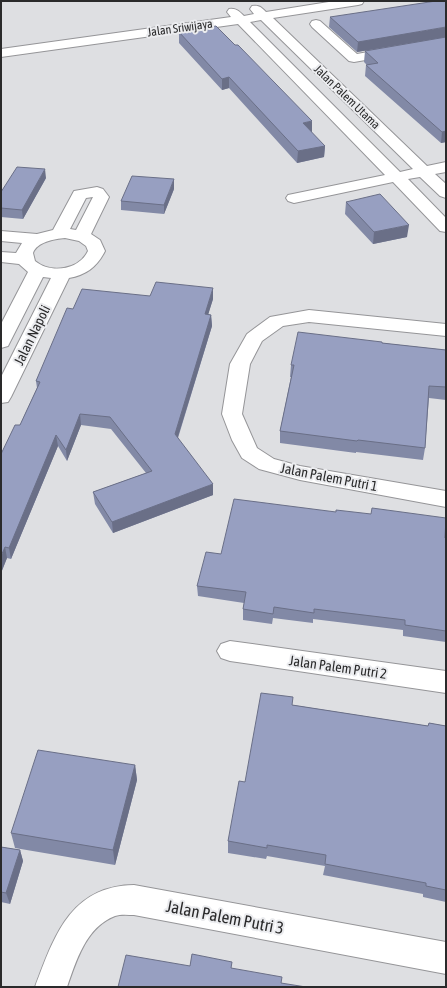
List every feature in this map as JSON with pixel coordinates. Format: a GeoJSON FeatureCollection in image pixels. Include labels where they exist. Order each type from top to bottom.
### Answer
{"type":"FeatureCollection","features":[{"type":"Feature","properties":{"kind":"street","name":"Jalan Sriwijaya"},"geometry":{"type":"LineString","coordinates":[[226,9],[265,3]]}},
{"type":"Feature","properties":{"kind":"street","name":"Jalan Palem Utama"},"geometry":{"type":"LineString","coordinates":[[252,5],[446,193]]}},
{"type":"Feature","properties":{"kind":"street","name":"Jalan Sriwijaya"},"geometry":{"type":"LineString","coordinates":[[1,52],[244,23],[355,5]]}},
{"type":"Feature","properties":{"kind":"street","name":"Jalan Palem Utama"},"geometry":{"type":"LineString","coordinates":[[226,9],[244,23],[446,227]]}},
{"type":"Feature","properties":{"kind":"street","name":"Jalan Sriwijaya"},"geometry":{"type":"LineString","coordinates":[[8,39],[15,40],[176,16]]}},
{"type":"Feature","properties":{"kind":"street"},"geometry":{"type":"LineString","coordinates":[[330,21],[316,24],[354,58],[446,42]]}},
{"type":"Feature","properties":{"kind":"street"},"geometry":{"type":"LineString","coordinates":[[294,198],[446,167]]}},
{"type":"Feature","properties":{"kind":"street"},"geometry":{"type":"LineString","coordinates":[[59,234],[80,194],[97,192],[101,197],[81,236]]}},
{"type":"Feature","properties":{"kind":"street"},"geometry":{"type":"LineString","coordinates":[[1,236],[38,239],[59,234],[81,236],[95,245],[97,252],[95,258],[89,264],[80,269],[62,273],[50,273],[32,265],[1,257]]}},
{"type":"Feature","properties":{"kind":"street","name":"Jalan Napoli"},"geometry":{"type":"LineString","coordinates":[[1,342],[32,265],[26,249],[38,239]]}},
{"type":"Feature","properties":{"kind":"street","name":"Jalan Napoli"},"geometry":{"type":"LineString","coordinates":[[1,397],[62,273]]}},
{"type":"Feature","properties":{"kind":"street","name":"Jalan Palem Putri 1"},"geometry":{"type":"LineString","coordinates":[[446,330],[309,316],[277,321],[254,338],[240,364],[232,414],[242,440],[249,453],[267,464],[300,473],[446,499]]}},
{"type":"Feature","properties":{"kind":"street","name":"Jalan Palem Putri 2"},"geometry":{"type":"LineString","coordinates":[[230,651],[446,682]]}},
{"type":"Feature","properties":{"kind":"street","name":"Jalan Palem Putri 3"},"geometry":{"type":"LineString","coordinates":[[51,987],[68,941],[79,924],[92,912],[114,901],[134,900],[446,958]]}},
{"type":"Feature","properties":{"kind":"building"},"geometry":{"type":"Polygon","coordinates":[[[436,1],[446,1],[446,27],[358,42],[330,17],[436,1]]]}},
{"type":"Feature","properties":{"kind":"building"},"geometry":{"type":"Polygon","coordinates":[[[216,26],[235,45],[238,45],[312,121],[303,123],[325,146],[298,151],[229,77],[222,79],[179,32],[216,26]]]}},
{"type":"Feature","properties":{"kind":"building"},"geometry":{"type":"Polygon","coordinates":[[[446,37],[446,131],[442,132],[366,65],[378,63],[365,51],[446,37]]]}},
{"type":"Feature","properties":{"kind":"building"},"geometry":{"type":"Polygon","coordinates":[[[17,167],[45,169],[22,210],[1,208],[1,192],[17,167]]]}},
{"type":"Feature","properties":{"kind":"building"},"geometry":{"type":"Polygon","coordinates":[[[132,176],[174,179],[164,205],[121,201],[132,176]]]}},
{"type":"Feature","properties":{"kind":"building"},"geometry":{"type":"Polygon","coordinates":[[[380,194],[409,225],[374,232],[346,202],[380,194]]]}},
{"type":"Feature","properties":{"kind":"building"},"geometry":{"type":"Polygon","coordinates":[[[156,282],[213,288],[205,314],[211,315],[175,434],[213,484],[112,522],[93,492],[152,471],[110,417],[80,414],[66,450],[56,435],[9,548],[5,547],[1,556],[1,454],[15,425],[20,425],[40,382],[36,381],[67,308],[73,309],[82,289],[150,296],[156,282]]]}},
{"type":"Feature","properties":{"kind":"building"},"geometry":{"type":"Polygon","coordinates":[[[298,332],[446,350],[446,387],[429,386],[425,448],[280,431],[294,365],[291,365],[298,332]]]}},
{"type":"Feature","properties":{"kind":"building"},"geometry":{"type":"Polygon","coordinates":[[[234,499],[336,512],[336,510],[371,514],[372,508],[446,518],[446,631],[405,625],[405,620],[314,609],[314,613],[274,607],[273,614],[243,609],[246,592],[197,586],[206,552],[221,554],[234,499]]]}},
{"type":"Feature","properties":{"kind":"building"},"geometry":{"type":"Polygon","coordinates":[[[261,693],[293,697],[292,705],[428,726],[429,723],[446,726],[446,890],[426,886],[426,883],[325,864],[326,855],[267,845],[267,848],[228,841],[239,781],[245,782],[261,693]]]}},
{"type":"Feature","properties":{"kind":"building"},"geometry":{"type":"Polygon","coordinates":[[[38,750],[135,765],[113,850],[11,833],[38,750]]]}},
{"type":"Feature","properties":{"kind":"building"},"geometry":{"type":"Polygon","coordinates":[[[1,847],[20,850],[6,893],[1,892],[1,847]]]}},
{"type":"Feature","properties":{"kind":"building"},"geometry":{"type":"Polygon","coordinates":[[[192,954],[232,962],[231,968],[282,977],[281,983],[306,987],[118,987],[126,955],[190,966],[192,954]]]}}]}
